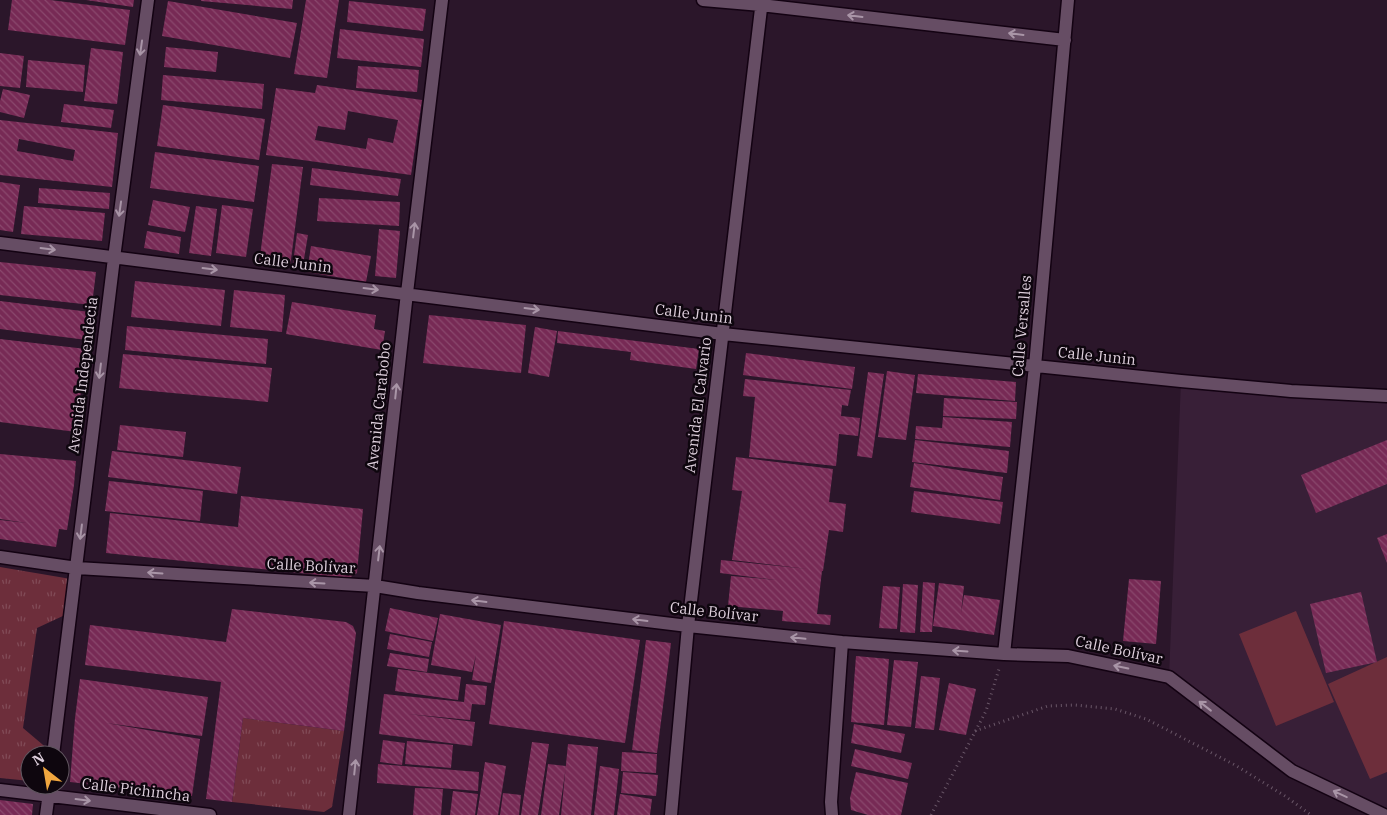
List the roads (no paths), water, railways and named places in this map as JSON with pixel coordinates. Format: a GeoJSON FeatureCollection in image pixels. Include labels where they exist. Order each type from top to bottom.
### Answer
{"type":"FeatureCollection","features":[{"type":"Feature","properties":{"kind":"street","name":"Avenida Independecia"},"geometry":{"type":"LineString","coordinates":[[55,745],[114,258],[148,0]]}},
{"type":"Feature","properties":{"kind":"street","name":"Avenida Carabobo"},"geometry":{"type":"LineString","coordinates":[[349,815],[407,293],[442,0]]}},
{"type":"Feature","properties":{"kind":"street"},"geometry":{"type":"LineString","coordinates":[[702,0],[762,2],[1065,40]]}},
{"type":"Feature","properties":{"kind":"street","name":"Calle Versalles"},"geometry":{"type":"LineString","coordinates":[[1004,654],[1035,366],[1068,0]]}},
{"type":"Feature","properties":{"kind":"street","name":"Avenida El Calvario"},"geometry":{"type":"LineString","coordinates":[[672,815],[688,626],[762,2]]}},
{"type":"Feature","properties":{"kind":"street","name":"Calle Junin"},"geometry":{"type":"LineString","coordinates":[[0,243],[722,334],[1291,391],[1387,396]]}},
{"type":"Feature","properties":{"kind":"street","name":"Calle Bolívar"},"geometry":{"type":"LineString","coordinates":[[0,557],[77,568],[375,586],[688,626],[842,642],[1004,654],[1068,656],[1168,677],[1292,771],[1384,815]]}},
{"type":"Feature","properties":{"kind":"street"},"geometry":{"type":"LineString","coordinates":[[832,815],[831,802],[842,642]]}},
{"type":"Feature","properties":{"kind":"street","name":"Calle Pichincha"},"geometry":{"type":"LineString","coordinates":[[0,790],[20,790]]}},
{"type":"Feature","properties":{"kind":"street","name":"Calle Pichincha"},"geometry":{"type":"LineString","coordinates":[[70,794],[210,815]]}},
{"type":"Feature","properties":{"kind":"street"},"geometry":{"type":"LineString","coordinates":[[46,815],[48,795]]}}]}
